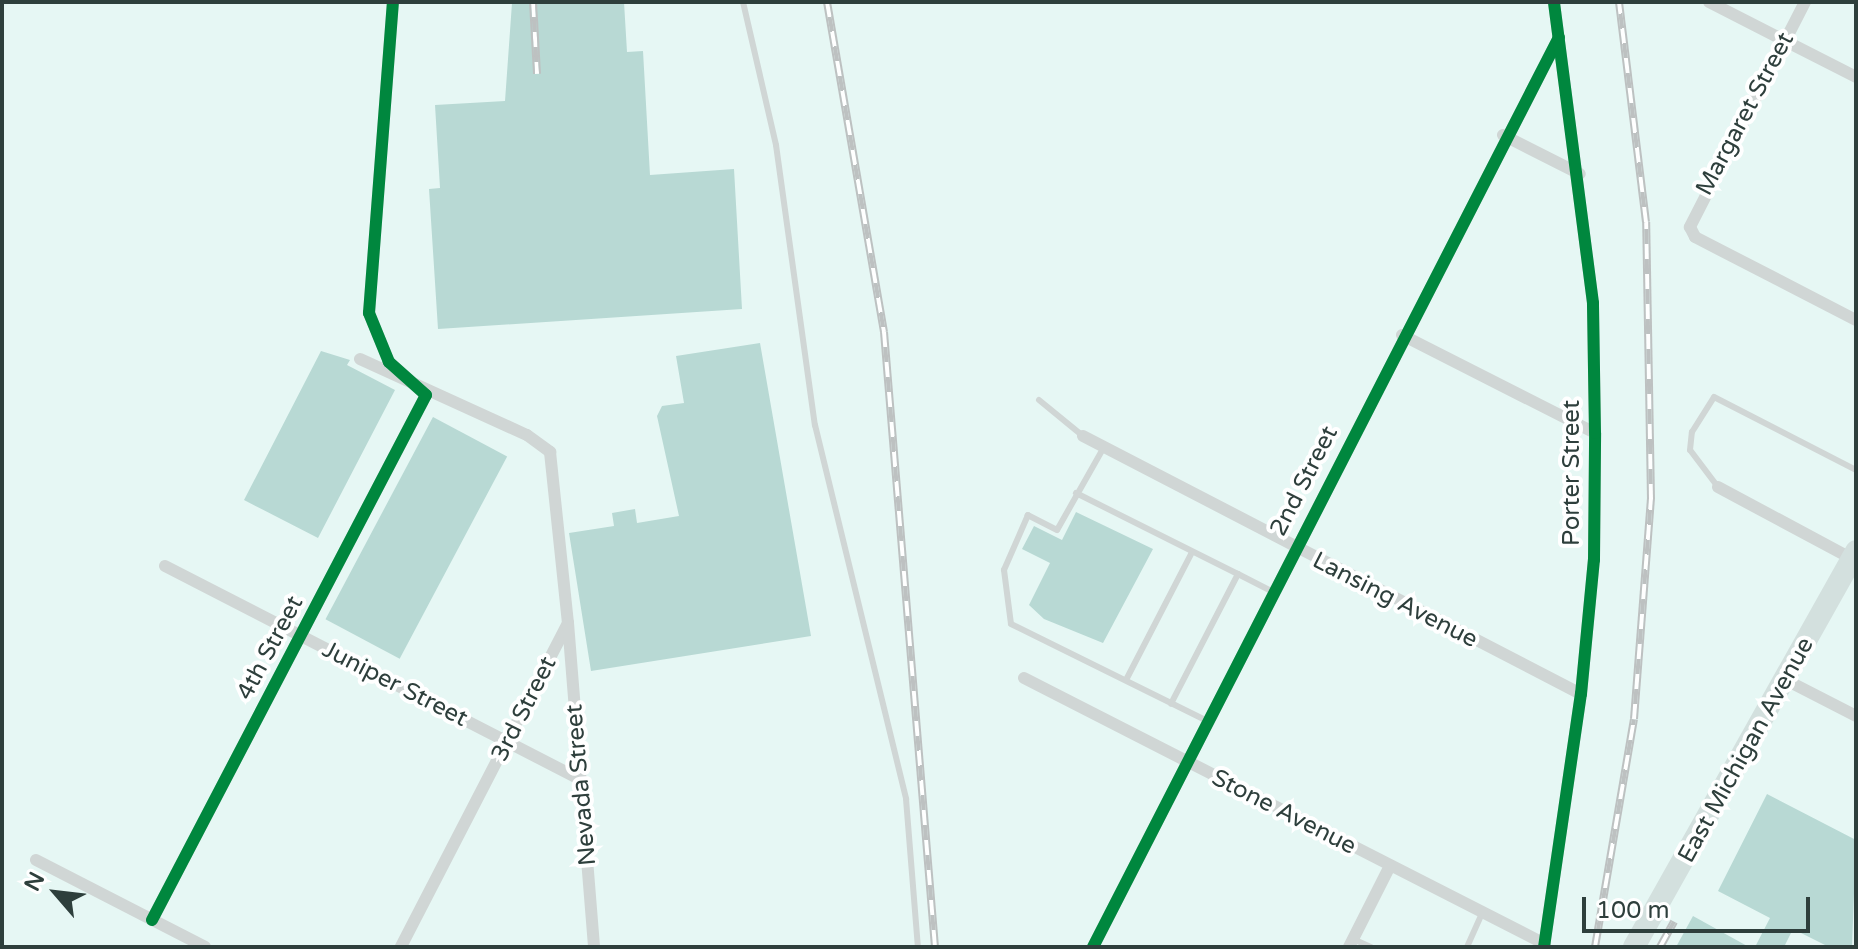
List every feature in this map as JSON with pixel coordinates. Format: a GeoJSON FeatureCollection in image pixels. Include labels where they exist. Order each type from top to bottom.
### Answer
{"type":"FeatureCollection","features":[{"type":"Feature","properties":{"kind":"highway","name":"East Michigan Avenue"},"geometry":{"type":"LineString","coordinates":[[1634,947],[1854,555]]}},
{"type":"Feature","properties":{"kind":"street"},"geometry":{"type":"LineString","coordinates":[[393,2],[369,313],[389,362],[426,395]]}},
{"type":"Feature","properties":{"kind":"street","name":"Porter Street"},"geometry":{"type":"LineString","coordinates":[[1545,946],[1581,694],[1595,433],[1593,303],[1580,174],[1554,2]]}},
{"type":"Feature","properties":{"kind":"street"},"geometry":{"type":"LineString","coordinates":[[1709,2],[1856,77]]}},
{"type":"Feature","properties":{"kind":"street","name":"Margaret Street"},"geometry":{"type":"LineString","coordinates":[[1805,2],[1690,227],[1695,237],[1856,320]]}},
{"type":"Feature","properties":{"kind":"street","name":"2nd Street"},"geometry":{"type":"LineString","coordinates":[[1093,947],[1503,135],[1559,37]]}},
{"type":"Feature","properties":{"kind":"street"},"geometry":{"type":"LineString","coordinates":[[1503,135],[1580,174]]}},
{"type":"Feature","properties":{"kind":"street"},"geometry":{"type":"LineString","coordinates":[[1402,335],[1595,433]]}},
{"type":"Feature","properties":{"kind":"street"},"geometry":{"type":"LineString","coordinates":[[360,359],[426,395],[527,435],[550,452],[568,623]]}},
{"type":"Feature","properties":{"kind":"street","name":"4th Street"},"geometry":{"type":"LineString","coordinates":[[152,920],[426,395]]}},
{"type":"Feature","properties":{"kind":"street","name":"Lansing Avenue"},"geometry":{"type":"LineString","coordinates":[[1083,436],[1294,549],[1581,694]]}},
{"type":"Feature","properties":{"kind":"street"},"geometry":{"type":"LineString","coordinates":[[1718,487],[1854,555]]}},
{"type":"Feature","properties":{"kind":"street","name":"Juniper Street"},"geometry":{"type":"LineString","coordinates":[[165,566],[582,780]]}},
{"type":"Feature","properties":{"kind":"street","name":"3rd Street"},"geometry":{"type":"LineString","coordinates":[[401,947],[568,623]]}},
{"type":"Feature","properties":{"kind":"street","name":"Nevada Street"},"geometry":{"type":"LineString","coordinates":[[568,623],[594,947]]}},
{"type":"Feature","properties":{"kind":"street","name":"Stone Avenue"},"geometry":{"type":"LineString","coordinates":[[1024,678],[1545,946]]}},
{"type":"Feature","properties":{"kind":"street"},"geometry":{"type":"LineString","coordinates":[[1784,679],[1856,716]]}},
{"type":"Feature","properties":{"kind":"street"},"geometry":{"type":"LineString","coordinates":[[36,860],[205,947]]}},
{"type":"Feature","properties":{"kind":"street"},"geometry":{"type":"LineString","coordinates":[[1351,943],[1390,866]]}},
{"type":"Feature","properties":{"kind":"lane"},"geometry":{"type":"LineString","coordinates":[[743,2],[776,145],[815,425],[906,799],[918,947]]}},
{"type":"Feature","properties":{"kind":"lane"},"geometry":{"type":"LineString","coordinates":[[1718,487],[1690,450],[1714,397],[1856,470]]}},
{"type":"Feature","properties":{"kind":"lane"},"geometry":{"type":"LineString","coordinates":[[1039,400],[1083,436]]}},
{"type":"Feature","properties":{"kind":"lane"},"geometry":{"type":"LineString","coordinates":[[1104,446],[1057,530],[1028,515],[1004,570],[1011,624],[1207,721]]}},
{"type":"Feature","properties":{"kind":"lane"},"geometry":{"type":"LineString","coordinates":[[1076,493],[1273,592]]}},
{"type":"Feature","properties":{"kind":"lane"},"geometry":{"type":"LineString","coordinates":[[1126,680],[1192,552]]}},
{"type":"Feature","properties":{"kind":"lane"},"geometry":{"type":"LineString","coordinates":[[1171,704],[1238,574]]}},
{"type":"Feature","properties":{"kind":"lane"},"geometry":{"type":"LineString","coordinates":[[1467,947],[1482,913]]}},
{"type":"Feature","properties":{"kind":"lane"},"geometry":{"type":"LineString","coordinates":[[1351,943],[1371,947]]}},
{"type":"Feature","properties":{"kind":"building"},"geometry":{"type":"Polygon","coordinates":[[[624,2],[627,52],[643,51],[650,175],[734,169],[742,309],[438,329],[429,189],[440,188],[435,105],[505,101],[512,3],[624,2]]]}},
{"type":"Feature","properties":{"kind":"building"},"geometry":{"type":"Polygon","coordinates":[[[760,343],[811,636],[591,671],[569,533],[614,526],[612,513],[635,509],[637,523],[679,516],[657,416],[662,406],[684,403],[676,356],[760,343]]]}},
{"type":"Feature","properties":{"kind":"building"},"geometry":{"type":"Polygon","coordinates":[[[321,351],[350,360],[347,365],[395,390],[318,538],[244,500],[321,351]]]}},
{"type":"Feature","properties":{"kind":"building"},"geometry":{"type":"Polygon","coordinates":[[[433,417],[507,456],[400,659],[325,619],[433,417]]]}},
{"type":"Feature","properties":{"kind":"building"},"geometry":{"type":"Polygon","coordinates":[[[1076,512],[1153,549],[1103,643],[1044,619],[1029,605],[1050,563],[1022,549],[1034,526],[1062,540],[1076,512]]]}},
{"type":"Feature","properties":{"kind":"building"},"geometry":{"type":"Polygon","coordinates":[[[1767,794],[1856,840],[1852,947],[1829,947],[1793,929],[1784,947],[1755,947],[1770,918],[1718,891],[1767,794]]]}},
{"type":"Feature","properties":{"kind":"building"},"geometry":{"type":"Polygon","coordinates":[[[1693,916],[1749,947],[1676,947],[1693,916]]]}},
{"type":"Feature","properties":{"kind":"railway"},"geometry":{"type":"LineString","coordinates":[[533,2],[537,74]]}},
{"type":"Feature","properties":{"kind":"railway"},"geometry":{"type":"LineString","coordinates":[[827,2],[884,332],[935,947]]}},
{"type":"Feature","properties":{"kind":"railway"},"geometry":{"type":"LineString","coordinates":[[1595,947],[1634,719],[1651,499],[1646,222],[1619,2]]}},
{"type":"Feature","properties":{"kind":"railway"},"geometry":{"type":"LineString","coordinates":[[1660,947],[1674,922]]}},
{"type":"Feature","properties":{"kind":"cycle path"},"geometry":{"type":"LineString","coordinates":[[152,920],[426,395],[389,362],[369,313],[393,2]]}},
{"type":"Feature","properties":{"kind":"cycle path"},"geometry":{"type":"LineString","coordinates":[[1544,947],[1581,694],[1594,560],[1593,303],[1554,2]]}},
{"type":"Feature","properties":{"kind":"cycle path"},"geometry":{"type":"LineString","coordinates":[[1093,947],[1559,37]]}}]}
